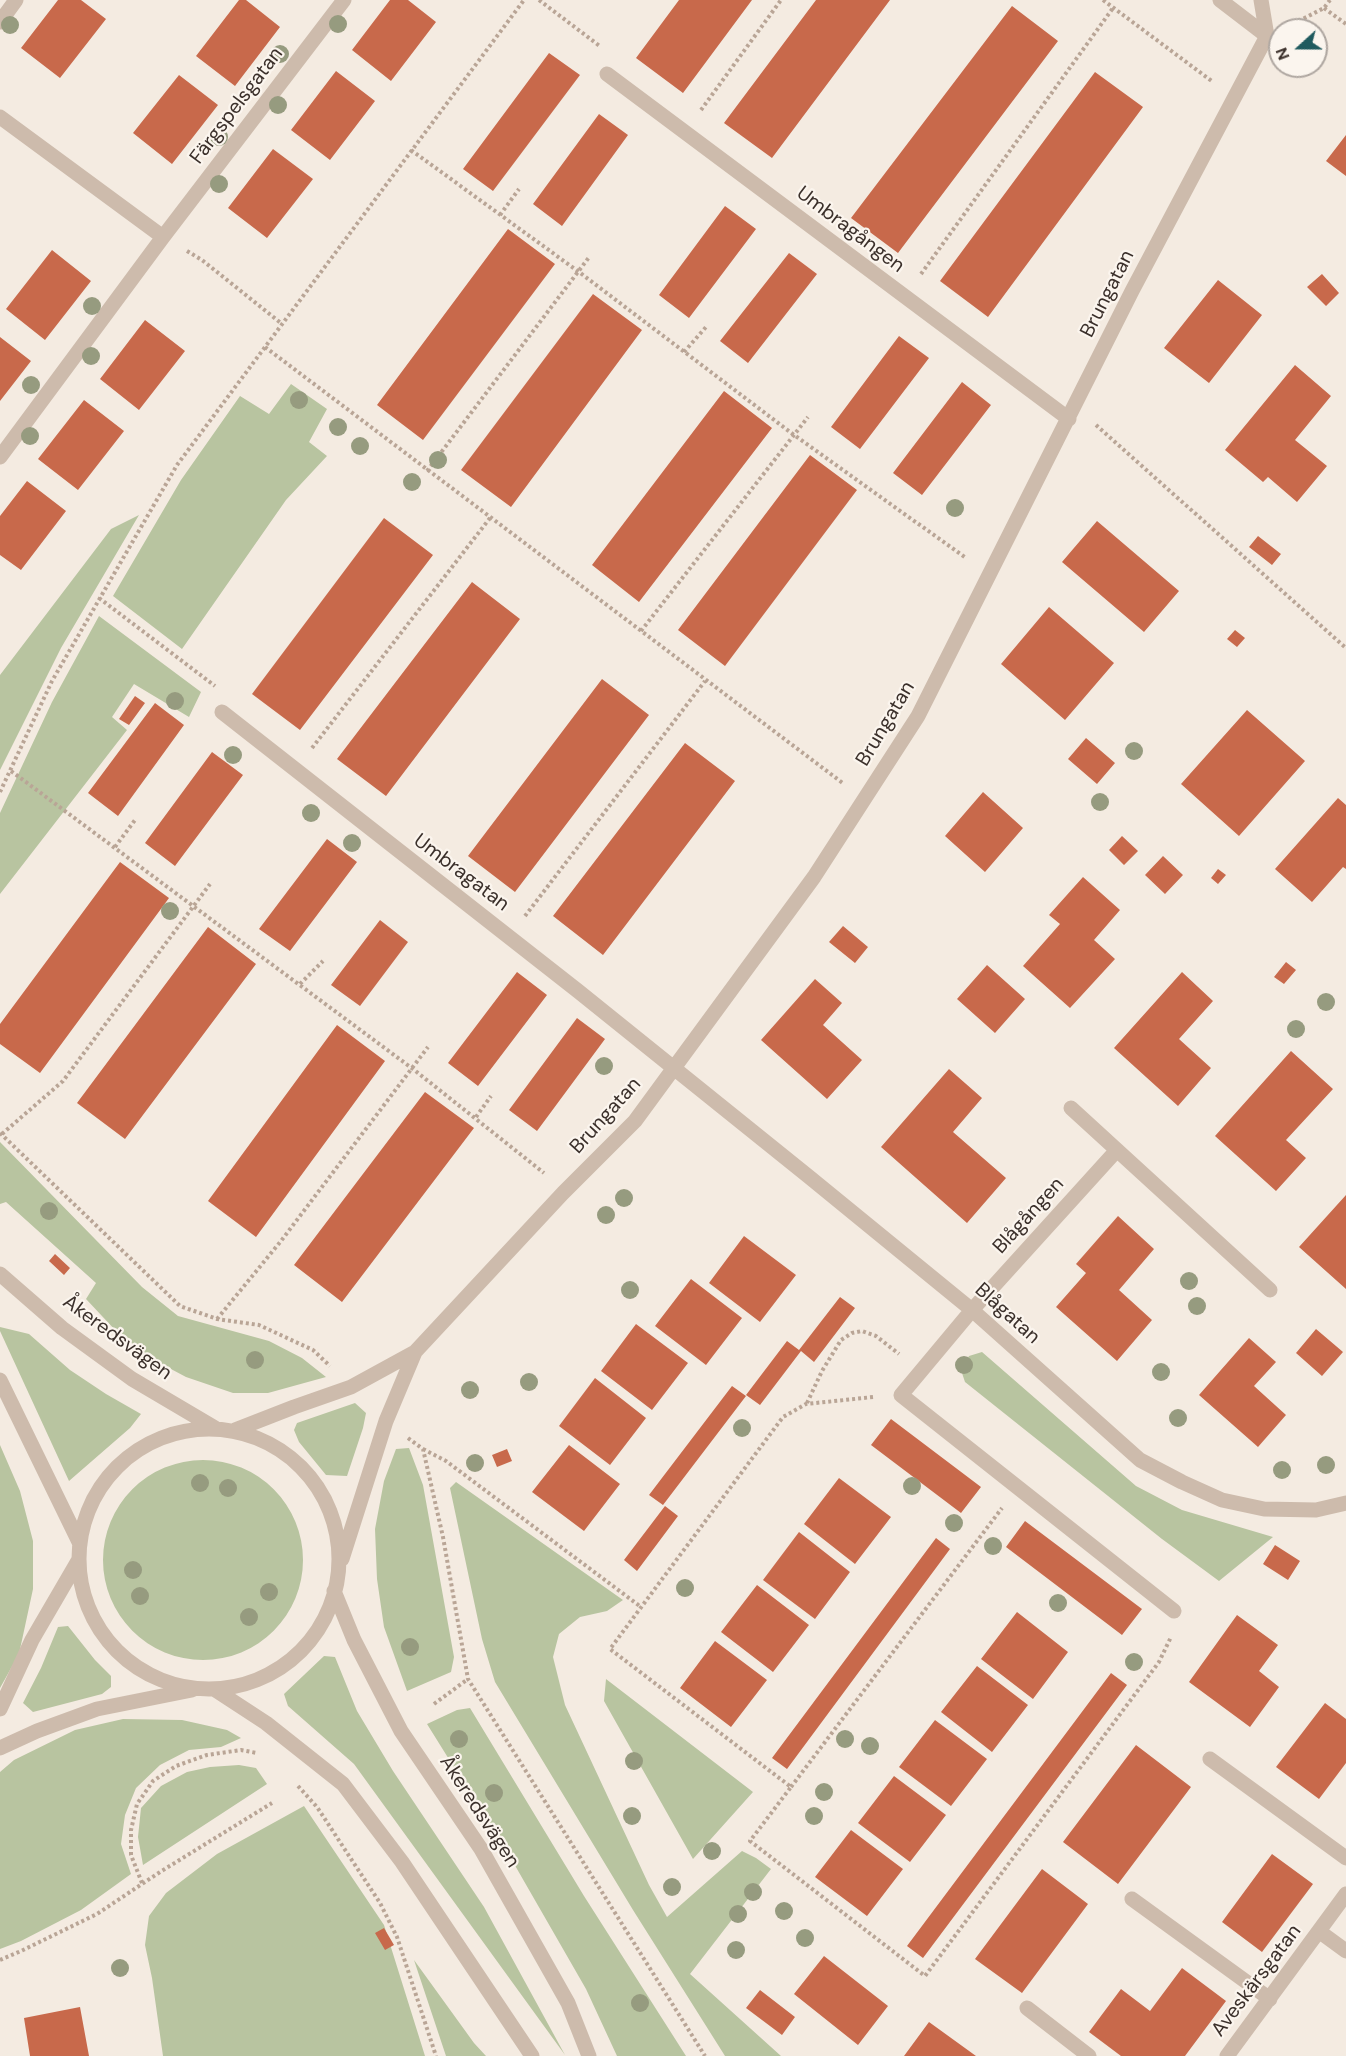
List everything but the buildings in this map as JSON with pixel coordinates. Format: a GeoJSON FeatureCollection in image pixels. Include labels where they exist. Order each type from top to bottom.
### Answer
{"type":"FeatureCollection","features":[{"type":"Feature","properties":{"kind":"street"},"geometry":{"type":"LineString","coordinates":[[0,22],[16,0]]}},
{"type":"Feature","properties":{"kind":"street","name":"Färgspelsgatan"},"geometry":{"type":"LineString","coordinates":[[0,457],[163,237],[344,0]]}},
{"type":"Feature","properties":{"kind":"street"},"geometry":{"type":"LineString","coordinates":[[1220,0],[1267,36]]}},
{"type":"Feature","properties":{"kind":"street"},"geometry":{"type":"LineString","coordinates":[[1261,0],[1267,36]]}},
{"type":"Feature","properties":{"kind":"street","name":"Brungatan"},"geometry":{"type":"LineString","coordinates":[[340,1565],[386,1421],[416,1352],[563,1192],[634,1121],[814,877],[918,716],[1132,291],[1267,36]]}},
{"type":"Feature","properties":{"kind":"street","name":"Umbragången"},"geometry":{"type":"LineString","coordinates":[[606,74],[1069,419]]}},
{"type":"Feature","properties":{"kind":"street"},"geometry":{"type":"LineString","coordinates":[[0,117],[163,237]]}},
{"type":"Feature","properties":{"kind":"street","name":"Umbragatan"},"geometry":{"type":"LineString","coordinates":[[222,712],[674,1068]]}},
{"type":"Feature","properties":{"kind":"street","name":"Blågatan"},"geometry":{"type":"LineString","coordinates":[[674,1068],[972,1310],[1140,1460],[1222,1500],[1264,1509],[1316,1510],[1346,1503]]}},
{"type":"Feature","properties":{"kind":"street"},"geometry":{"type":"LineString","coordinates":[[1071,1108],[1270,1290]]}},
{"type":"Feature","properties":{"kind":"street","name":"Blågången"},"geometry":{"type":"LineString","coordinates":[[901,1395],[972,1310],[1117,1150]]}},
{"type":"Feature","properties":{"kind":"street","name":"Åkeredsvägen"},"geometry":{"type":"LineString","coordinates":[[0,1274],[62,1328],[123,1372],[215,1428]]}},
{"type":"Feature","properties":{"kind":"street","name":"Brungatan"},"geometry":{"type":"LineString","coordinates":[[235,1431],[351,1387],[416,1352]]}},
{"type":"Feature","properties":{"kind":"street"},"geometry":{"type":"LineString","coordinates":[[0,1380],[80,1544]]}},
{"type":"Feature","properties":{"kind":"street"},"geometry":{"type":"LineString","coordinates":[[901,1395],[1174,1611]]}},
{"type":"Feature","properties":{"kind":"street","name":"Åkeredsvägen"},"geometry":{"type":"LineString","coordinates":[[215,1428],[235,1431],[285,1453],[306,1472],[323,1494],[334,1522],[340,1565],[328,1614],[313,1639],[296,1657],[267,1677],[232,1689],[194,1690],[140,1671],[120,1656],[102,1636],[85,1603],[78,1561],[84,1517],[102,1483],[124,1459],[147,1443],[177,1432],[215,1428]]}},
{"type":"Feature","properties":{"kind":"street"},"geometry":{"type":"LineString","coordinates":[[0,1709],[32,1640],[78,1561]]}},
{"type":"Feature","properties":{"kind":"street","name":"Åkeredsvägen"},"geometry":{"type":"LineString","coordinates":[[334,1591],[354,1640],[401,1731],[481,1849],[568,2003],[589,2056]]}},
{"type":"Feature","properties":{"kind":"street"},"geometry":{"type":"LineString","coordinates":[[214,1689],[266,1723],[343,1784],[402,1862],[532,2056]]}},
{"type":"Feature","properties":{"kind":"street"},"geometry":{"type":"LineString","coordinates":[[0,1748],[37,1731],[97,1709],[194,1690]]}},
{"type":"Feature","properties":{"kind":"street"},"geometry":{"type":"LineString","coordinates":[[1210,1759],[1346,1858]]}},
{"type":"Feature","properties":{"kind":"street","name":"Aveskärsgatan"},"geometry":{"type":"LineString","coordinates":[[1227,2056],[1346,1894]]}},
{"type":"Feature","properties":{"kind":"street"},"geometry":{"type":"LineString","coordinates":[[1132,1899],[1270,1999]]}},
{"type":"Feature","properties":{"kind":"street","name":"Aveskärsgatan"},"geometry":{"type":"LineString","coordinates":[[1320,1932],[1346,1951]]}},
{"type":"Feature","properties":{"kind":"street"},"geometry":{"type":"LineString","coordinates":[[1027,2008],[1089,2056]]}},
{"type":"Feature","properties":{"kind":"path"},"geometry":{"type":"LineString","coordinates":[[0,792],[52,681],[177,465],[524,0]]}},
{"type":"Feature","properties":{"kind":"path"},"geometry":{"type":"LineString","coordinates":[[540,0],[602,48],[606,74]]}},
{"type":"Feature","properties":{"kind":"path"},"geometry":{"type":"LineString","coordinates":[[684,132],[781,0]]}},
{"type":"Feature","properties":{"kind":"path"},"geometry":{"type":"LineString","coordinates":[[1103,0],[1235,98]]}},
{"type":"Feature","properties":{"kind":"path"},"geometry":{"type":"LineString","coordinates":[[1267,36],[1324,8],[1330,0]]}},
{"type":"Feature","properties":{"kind":"path"},"geometry":{"type":"LineString","coordinates":[[904,296],[1113,8]]}},
{"type":"Feature","properties":{"kind":"path"},"geometry":{"type":"LineString","coordinates":[[1324,8],[1346,24]]}},
{"type":"Feature","properties":{"kind":"path"},"geometry":{"type":"LineString","coordinates":[[411,150],[579,272],[794,435],[990,575]]}},
{"type":"Feature","properties":{"kind":"path"},"geometry":{"type":"LineString","coordinates":[[500,215],[519,189]]}},
{"type":"Feature","properties":{"kind":"path"},"geometry":{"type":"LineString","coordinates":[[163,237],[202,260],[282,324]]}},
{"type":"Feature","properties":{"kind":"path"},"geometry":{"type":"LineString","coordinates":[[427,471],[590,256]]}},
{"type":"Feature","properties":{"kind":"path"},"geometry":{"type":"LineString","coordinates":[[684,352],[706,327]]}},
{"type":"Feature","properties":{"kind":"path"},"geometry":{"type":"LineString","coordinates":[[265,348],[864,799]]}},
{"type":"Feature","properties":{"kind":"path"},"geometry":{"type":"LineString","coordinates":[[641,630],[808,417]]}},
{"type":"Feature","properties":{"kind":"path"},"geometry":{"type":"LineString","coordinates":[[1069,419],[1095,425],[1346,648]]}},
{"type":"Feature","properties":{"kind":"path"},"geometry":{"type":"LineString","coordinates":[[296,769],[490,518]]}},
{"type":"Feature","properties":{"kind":"path"},"geometry":{"type":"LineString","coordinates":[[99,598],[217,687],[222,712]]}},
{"type":"Feature","properties":{"kind":"path"},"geometry":{"type":"LineString","coordinates":[[509,936],[705,681]]}},
{"type":"Feature","properties":{"kind":"path"},"geometry":{"type":"LineString","coordinates":[[10,771],[195,905],[414,1069],[537,1165],[563,1192]]}},
{"type":"Feature","properties":{"kind":"path"},"geometry":{"type":"LineString","coordinates":[[115,847],[135,820]]}},
{"type":"Feature","properties":{"kind":"path"},"geometry":{"type":"LineString","coordinates":[[210,884],[63,1081],[1,1134],[180,1306],[217,1319],[259,1325],[313,1350],[351,1387]]}},
{"type":"Feature","properties":{"kind":"path"},"geometry":{"type":"LineString","coordinates":[[300,984],[323,961]]}},
{"type":"Feature","properties":{"kind":"path"},"geometry":{"type":"LineString","coordinates":[[217,1319],[281,1241],[414,1069],[428,1047]]}},
{"type":"Feature","properties":{"kind":"path"},"geometry":{"type":"LineString","coordinates":[[476,1117],[491,1096]]}},
{"type":"Feature","properties":{"kind":"path"},"geometry":{"type":"LineString","coordinates":[[806,1404],[841,1340],[852,1333],[862,1331],[876,1336],[922,1370]]}},
{"type":"Feature","properties":{"kind":"path"},"geometry":{"type":"LineString","coordinates":[[791,1787],[610,1649],[783,1416],[806,1404],[901,1395]]}},
{"type":"Feature","properties":{"kind":"path"},"geometry":{"type":"LineString","coordinates":[[386,1421],[423,1449],[446,1461],[641,1607]]}},
{"type":"Feature","properties":{"kind":"path"},"geometry":{"type":"LineString","coordinates":[[423,1449],[443,1537],[468,1679],[705,2056]]}},
{"type":"Feature","properties":{"kind":"path"},"geometry":{"type":"LineString","coordinates":[[1018,1487],[750,1841],[924,1976],[1159,1662],[1171,1636],[1174,1611]]}},
{"type":"Feature","properties":{"kind":"path"},"geometry":{"type":"LineString","coordinates":[[434,1704],[468,1679]]}},
{"type":"Feature","properties":{"kind":"path"},"geometry":{"type":"LineString","coordinates":[[142,1883],[131,1855],[131,1830],[137,1804],[153,1781],[176,1766],[207,1755],[241,1750],[259,1754]]}},
{"type":"Feature","properties":{"kind":"path"},"geometry":{"type":"LineString","coordinates":[[295,1783],[317,1807],[380,1903],[397,1937],[436,2056]]}},
{"type":"Feature","properties":{"kind":"path"},"geometry":{"type":"LineString","coordinates":[[0,1960],[97,1914],[142,1883],[272,1803]]}},
{"type":"Feature","properties":{"kind":"green space"},"geometry":{"type":"Polygon","coordinates":[[[291,384],[327,409],[309,442],[327,456],[286,500],[182,649],[113,596],[181,480],[240,396],[269,414],[291,384]]]}},
{"type":"Feature","properties":{"kind":"green space"},"geometry":{"type":"Polygon","coordinates":[[[139,515],[61,648],[0,770],[0,675],[111,529],[139,515]]]}},
{"type":"Feature","properties":{"kind":"green space"},"geometry":{"type":"Polygon","coordinates":[[[99,616],[201,692],[189,717],[134,684],[112,717],[127,730],[0,894],[0,813],[52,702],[99,616]]]}},
{"type":"Feature","properties":{"kind":"green space"},"geometry":{"type":"Polygon","coordinates":[[[0,1142],[142,1287],[178,1316],[269,1341],[302,1358],[326,1377],[268,1393],[233,1393],[186,1377],[154,1360],[117,1332],[86,1299],[96,1283],[6,1202],[0,1204],[0,1142]]]}},
{"type":"Feature","properties":{"kind":"green space"},"geometry":{"type":"Polygon","coordinates":[[[0,1327],[29,1334],[70,1370],[141,1414],[130,1428],[69,1481],[0,1331],[0,1327]]]}},
{"type":"Feature","properties":{"kind":"green space"},"geometry":{"type":"Polygon","coordinates":[[[982,1352],[1136,1486],[1182,1510],[1273,1537],[1219,1581],[1162,1539],[965,1382],[961,1370],[969,1356],[982,1352]]]}},
{"type":"Feature","properties":{"kind":"green space"},"geometry":{"type":"Polygon","coordinates":[[[355,1403],[366,1413],[347,1476],[326,1475],[299,1442],[294,1430],[297,1423],[355,1403]]]}},
{"type":"Feature","properties":{"kind":"green space"},"geometry":{"type":"Polygon","coordinates":[[[0,1445],[20,1491],[33,1541],[33,1589],[19,1654],[0,1688],[0,1445]]]}},
{"type":"Feature","properties":{"kind":"green space"},"geometry":{"type":"Polygon","coordinates":[[[409,1448],[423,1485],[454,1657],[451,1672],[407,1691],[384,1627],[377,1579],[375,1529],[384,1481],[396,1449],[409,1448]]]}},
{"type":"Feature","properties":{"kind":"green space"},"geometry":{"type":"Polygon","coordinates":[[[193,1460],[213,1460],[232,1464],[250,1472],[274,1489],[286,1504],[299,1531],[303,1560],[299,1589],[286,1616],[274,1631],[259,1643],[232,1656],[213,1660],[193,1660],[174,1656],[156,1648],[139,1637],[126,1624],[107,1589],[103,1570],[103,1550],[107,1531],[115,1513],[126,1496],[139,1483],[174,1464],[193,1460]]]}},
{"type":"Feature","properties":{"kind":"green space"},"geometry":{"type":"Polygon","coordinates":[[[456,1482],[623,1600],[607,1611],[580,1617],[559,1634],[553,1657],[565,1705],[649,1885],[667,1917],[742,1851],[771,1869],[690,1974],[781,2056],[725,2056],[633,1910],[495,1682],[482,1639],[450,1488],[456,1482]]]}},
{"type":"Feature","properties":{"kind":"green space"},"geometry":{"type":"Polygon","coordinates":[[[68,1626],[111,1676],[111,1687],[102,1694],[33,1712],[23,1703],[58,1627],[68,1626]]]}},
{"type":"Feature","properties":{"kind":"green space"},"geometry":{"type":"Polygon","coordinates":[[[324,1656],[335,1657],[357,1711],[393,1771],[484,1907],[565,2055],[354,1764],[288,1706],[284,1694],[324,1656]]]}},
{"type":"Feature","properties":{"kind":"green space"},"geometry":{"type":"Polygon","coordinates":[[[606,1679],[753,1792],[693,1859],[604,1701],[606,1679]]]}},
{"type":"Feature","properties":{"kind":"green space"},"geometry":{"type":"Polygon","coordinates":[[[470,1708],[584,1896],[686,2056],[617,2056],[586,1989],[513,1862],[427,1724],[457,1710],[470,1708]]]}},
{"type":"Feature","properties":{"kind":"green space"},"geometry":{"type":"Polygon","coordinates":[[[123,1719],[182,1720],[227,1730],[241,1738],[221,1747],[189,1750],[160,1765],[136,1788],[125,1815],[121,1844],[131,1874],[81,1910],[21,1941],[0,1949],[0,1772],[14,1760],[75,1730],[123,1719]]]}},
{"type":"Feature","properties":{"kind":"green space"},"geometry":{"type":"Polygon","coordinates":[[[239,1765],[256,1768],[267,1784],[143,1865],[138,1837],[141,1808],[161,1786],[187,1772],[210,1767],[239,1765]]]}},
{"type":"Feature","properties":{"kind":"green space"},"geometry":{"type":"Polygon","coordinates":[[[304,1806],[384,1925],[425,2056],[163,2056],[145,1945],[149,1916],[166,1893],[217,1854],[304,1806]]]}},
{"type":"Feature","properties":{"kind":"green space"},"geometry":{"type":"Polygon","coordinates":[[[414,1960],[474,2043],[486,2056],[446,2056],[414,1960]]]}}]}
